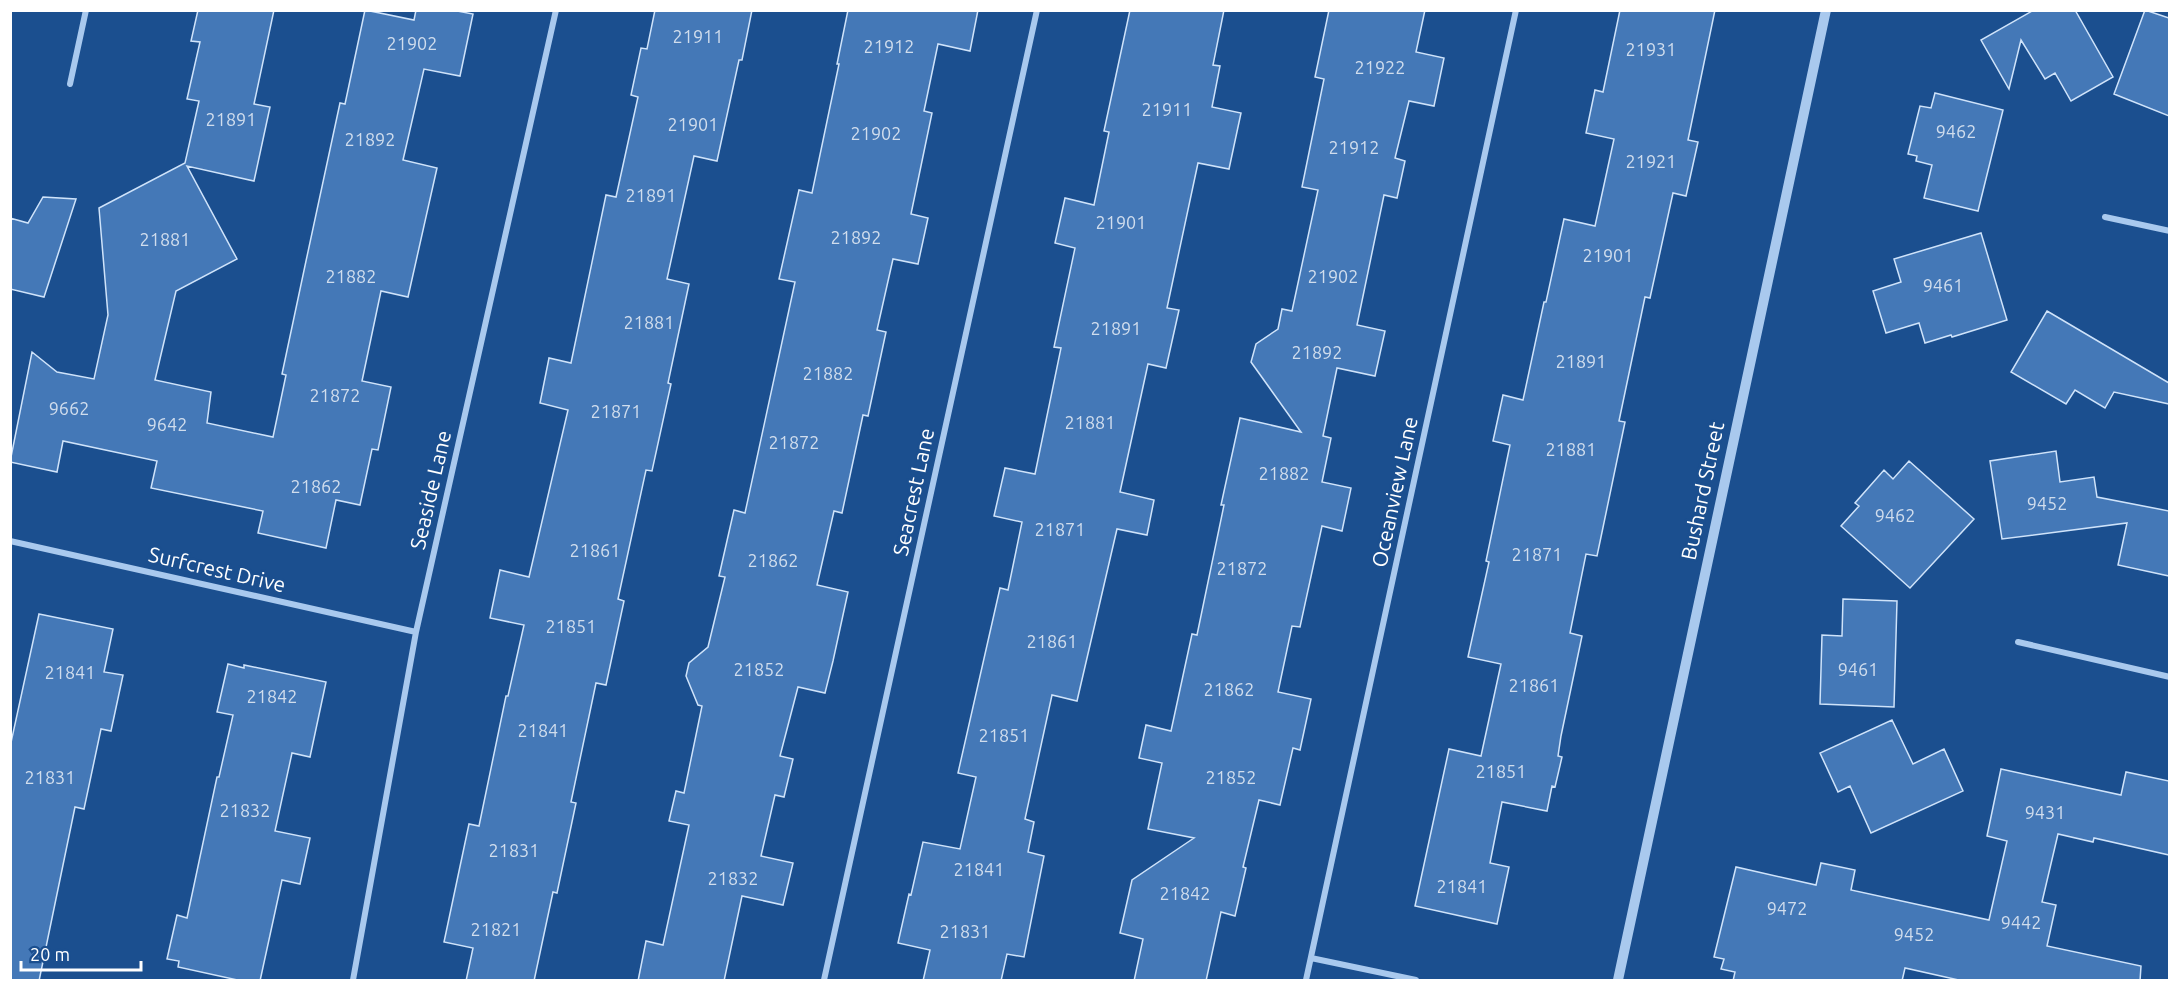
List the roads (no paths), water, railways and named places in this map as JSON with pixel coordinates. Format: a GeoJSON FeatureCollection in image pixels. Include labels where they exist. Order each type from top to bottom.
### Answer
{"type":"FeatureCollection","features":[{"type":"Feature","properties":{"kind":"street"},"geometry":{"type":"LineString","coordinates":[[70,84],[86,10]]}},
{"type":"Feature","properties":{"kind":"street","name":"Seaside Lane"},"geometry":{"type":"LineString","coordinates":[[353,981],[416,632],[556,10]]}},
{"type":"Feature","properties":{"kind":"street","name":"Seacrest Lane"},"geometry":{"type":"LineString","coordinates":[[824,981],[1037,10]]}},
{"type":"Feature","properties":{"kind":"street","name":"Oceanview Lane"},"geometry":{"type":"LineString","coordinates":[[1306,981],[1516,10]]}},
{"type":"Feature","properties":{"kind":"street","name":"Bushard Street"},"geometry":{"type":"LineString","coordinates":[[1618,981],[1826,10]]}},
{"type":"Feature","properties":{"kind":"street"},"geometry":{"type":"LineString","coordinates":[[2105,217],[2169,231]]}},
{"type":"Feature","properties":{"kind":"street","name":"Surfcrest Drive"},"geometry":{"type":"LineString","coordinates":[[10,541],[416,632]]}},
{"type":"Feature","properties":{"kind":"street"},"geometry":{"type":"LineString","coordinates":[[2018,642],[2169,677]]}},
{"type":"Feature","properties":{"kind":"street"},"geometry":{"type":"LineString","coordinates":[[1311,958],[1416,981]]}}]}
